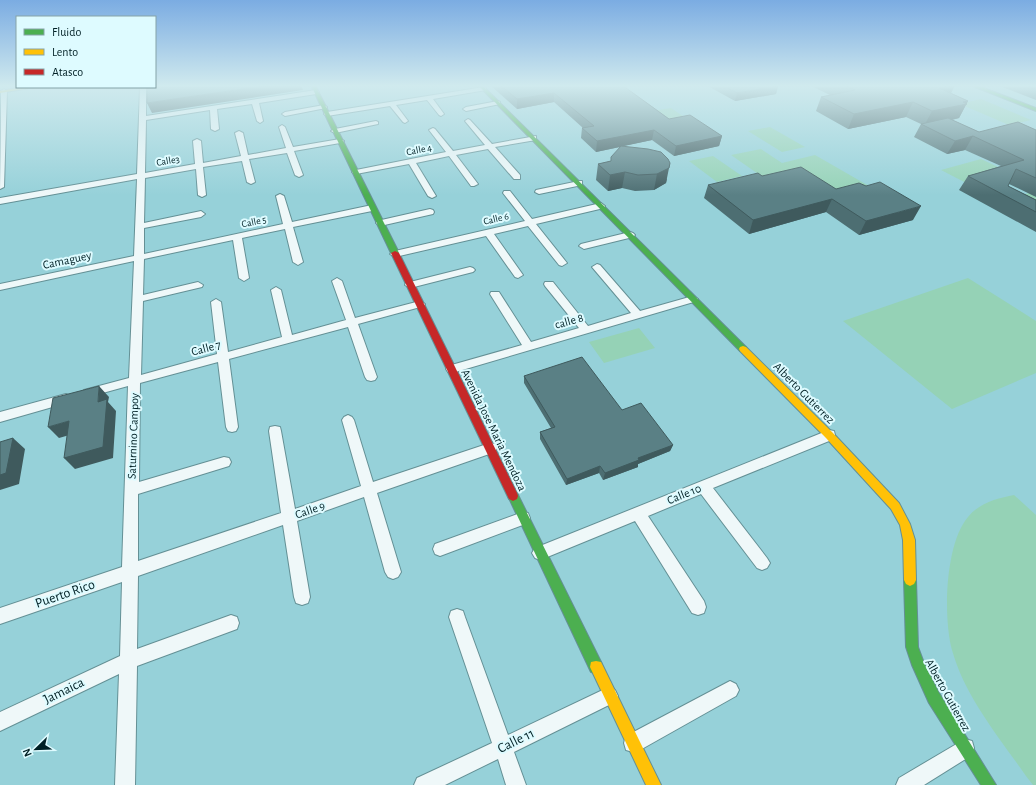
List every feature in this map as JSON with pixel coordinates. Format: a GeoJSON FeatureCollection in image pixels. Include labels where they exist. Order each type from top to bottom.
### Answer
{"type":"FeatureCollection","features":[{"type":"Feature","properties":{"kind":"street"},"geometry":{"type":"LineString","coordinates":[[0,187],[1,122]]}},
{"type":"Feature","properties":{"kind":"street","name":"Saturnino Campoy"},"geometry":{"type":"LineString","coordinates":[[125,785],[129,660],[131,490],[144,122]]}},
{"type":"Feature","properties":{"kind":"street"},"geometry":{"type":"LineString","coordinates":[[214,122],[215,129]]}},
{"type":"Feature","properties":{"kind":"street","name":"Avenida Jose Maria Mendoza"},"geometry":{"type":"LineString","coordinates":[[331,122],[452,369],[609,696],[654,785]]}},
{"type":"Feature","properties":{"kind":"street"},"geometry":{"type":"LineString","coordinates":[[469,122],[517,177]]}},
{"type":"Feature","properties":{"kind":"street","name":"Alberto Gutierrez"},"geometry":{"type":"LineString","coordinates":[[517,122],[829,435],[895,506],[905,524],[909,540],[912,647],[916,662],[921,676],[965,748],[990,785]]}},
{"type":"Feature","properties":{"kind":"street"},"geometry":{"type":"LineString","coordinates":[[335,130],[376,123]]}},
{"type":"Feature","properties":{"kind":"street"},"geometry":{"type":"LineString","coordinates":[[282,127],[298,175]]}},
{"type":"Feature","properties":{"kind":"street"},"geometry":{"type":"LineString","coordinates":[[433,130],[452,153],[474,184]]}},
{"type":"Feature","properties":{"kind":"street"},"geometry":{"type":"LineString","coordinates":[[239,133],[250,182]]}},
{"type":"Feature","properties":{"kind":"street","name":"Calle 4"},"geometry":{"type":"LineString","coordinates":[[356,172],[533,138]]}},
{"type":"Feature","properties":{"kind":"street"},"geometry":{"type":"LineString","coordinates":[[197,140],[202,195]]}},
{"type":"Feature","properties":{"kind":"street","name":"Calle3"},"geometry":{"type":"LineString","coordinates":[[0,201],[340,141]]}},
{"type":"Feature","properties":{"kind":"street"},"geometry":{"type":"LineString","coordinates":[[410,161],[432,196]]}},
{"type":"Feature","properties":{"kind":"street"},"geometry":{"type":"LineString","coordinates":[[539,192],[578,183]]}},
{"type":"Feature","properties":{"kind":"street"},"geometry":{"type":"LineString","coordinates":[[507,193],[562,263]]}},
{"type":"Feature","properties":{"kind":"street"},"geometry":{"type":"LineString","coordinates":[[280,196],[298,262]]}},
{"type":"Feature","properties":{"kind":"street","name":"Calle 6"},"geometry":{"type":"LineString","coordinates":[[395,254],[601,206]]}},
{"type":"Feature","properties":{"kind":"street","name":"Calle 5"},"geometry":{"type":"LineString","coordinates":[[140,258],[372,208]]}},
{"type":"Feature","properties":{"kind":"street"},"geometry":{"type":"LineString","coordinates":[[380,223],[430,212]]}},
{"type":"Feature","properties":{"kind":"street"},"geometry":{"type":"LineString","coordinates":[[140,226],[201,214]]}},
{"type":"Feature","properties":{"kind":"street"},"geometry":{"type":"LineString","coordinates":[[488,232],[518,275]]}},
{"type":"Feature","properties":{"kind":"street"},"geometry":{"type":"LineString","coordinates":[[584,246],[630,235]]}},
{"type":"Feature","properties":{"kind":"street"},"geometry":{"type":"LineString","coordinates":[[237,237],[244,278]]}},
{"type":"Feature","properties":{"kind":"street","name":"Camaguey"},"geometry":{"type":"LineString","coordinates":[[0,287],[140,258]]}},
{"type":"Feature","properties":{"kind":"street"},"geometry":{"type":"LineString","coordinates":[[597,267],[638,314]]}},
{"type":"Feature","properties":{"kind":"street"},"geometry":{"type":"LineString","coordinates":[[410,285],[470,270]]}},
{"type":"Feature","properties":{"kind":"street"},"geometry":{"type":"LineString","coordinates":[[337,281],[371,376]]}},
{"type":"Feature","properties":{"kind":"street"},"geometry":{"type":"LineString","coordinates":[[138,299],[198,284]]}},
{"type":"Feature","properties":{"kind":"street"},"geometry":{"type":"LineString","coordinates":[[549,284],[586,330]]}},
{"type":"Feature","properties":{"kind":"street"},"geometry":{"type":"LineString","coordinates":[[276,290],[288,340]]}},
{"type":"Feature","properties":{"kind":"street"},"geometry":{"type":"LineString","coordinates":[[495,294],[528,346]]}},
{"type":"Feature","properties":{"kind":"street","name":"calle 8"},"geometry":{"type":"LineString","coordinates":[[452,369],[693,298]]}},
{"type":"Feature","properties":{"kind":"street"},"geometry":{"type":"LineString","coordinates":[[216,302],[232,427]]}},
{"type":"Feature","properties":{"kind":"street","name":"Calle 7"},"geometry":{"type":"LineString","coordinates":[[0,417],[420,304]]}},
{"type":"Feature","properties":{"kind":"street"},"geometry":{"type":"LineString","coordinates":[[348,420],[393,572]]}},
{"type":"Feature","properties":{"kind":"street"},"geometry":{"type":"LineString","coordinates":[[275,431],[302,597]]}},
{"type":"Feature","properties":{"kind":"street","name":"Calle 10"},"geometry":{"type":"LineString","coordinates":[[540,553],[829,435]]}},
{"type":"Feature","properties":{"kind":"street","name":"Calle 9"},"geometry":{"type":"LineString","coordinates":[[129,573],[490,448]]}},
{"type":"Feature","properties":{"kind":"street"},"geometry":{"type":"LineString","coordinates":[[131,490],[224,462]]}},
{"type":"Feature","properties":{"kind":"street"},"geometry":{"type":"LineString","coordinates":[[703,486],[762,563]]}},
{"type":"Feature","properties":{"kind":"street"},"geometry":{"type":"LineString","coordinates":[[638,513],[698,607]]}},
{"type":"Feature","properties":{"kind":"street"},"geometry":{"type":"LineString","coordinates":[[440,549],[524,518]]}},
{"type":"Feature","properties":{"kind":"street","name":"Puerto Rico"},"geometry":{"type":"LineString","coordinates":[[0,616],[129,573]]}},
{"type":"Feature","properties":{"kind":"street"},"geometry":{"type":"LineString","coordinates":[[457,617],[516,785]]}},
{"type":"Feature","properties":{"kind":"street","name":"Jamaica"},"geometry":{"type":"LineString","coordinates":[[0,722],[129,660],[231,623]]}},
{"type":"Feature","properties":{"kind":"street"},"geometry":{"type":"LineString","coordinates":[[633,743],[730,690]]}},
{"type":"Feature","properties":{"kind":"street","name":"Calle 11"},"geometry":{"type":"LineString","coordinates":[[424,785],[609,696]]}},
{"type":"Feature","properties":{"kind":"street"},"geometry":{"type":"LineString","coordinates":[[906,785],[965,748]]}},
{"type":"Feature","properties":{"kind":"green space"},"geometry":{"type":"Polygon","coordinates":[[[648,122],[691,122],[702,129],[644,134],[648,122]]]}},
{"type":"Feature","properties":{"kind":"green space"},"geometry":{"type":"Polygon","coordinates":[[[1001,122],[1024,122],[1009,125],[1001,122]]]}},
{"type":"Feature","properties":{"kind":"green space"},"geometry":{"type":"Polygon","coordinates":[[[770,127],[805,147],[782,152],[748,131],[770,127]]]}},
{"type":"Feature","properties":{"kind":"green space"},"geometry":{"type":"Polygon","coordinates":[[[761,149],[782,163],[815,155],[869,186],[834,196],[774,185],[731,155],[761,149]]]}},
{"type":"Feature","properties":{"kind":"green space"},"geometry":{"type":"Polygon","coordinates":[[[713,156],[742,176],[717,182],[689,161],[713,156]]]}},
{"type":"Feature","properties":{"kind":"green space"},"geometry":{"type":"Polygon","coordinates":[[[981,159],[1013,174],[986,182],[1015,197],[1036,191],[1036,219],[941,170],[981,159]]]}},
{"type":"Feature","properties":{"kind":"green space"},"geometry":{"type":"Polygon","coordinates":[[[968,278],[1036,321],[1036,373],[952,409],[843,321],[968,278]]]}},
{"type":"Feature","properties":{"kind":"green space"},"geometry":{"type":"Polygon","coordinates":[[[639,328],[655,348],[604,363],[589,342],[639,328]]]}},
{"type":"Feature","properties":{"kind":"green space"},"geometry":{"type":"Polygon","coordinates":[[[1014,495],[1036,515],[1036,785],[1033,785],[1026,776],[994,731],[965,684],[952,650],[947,619],[950,562],[960,529],[972,512],[978,508],[995,500],[1014,495]]]}},
{"type":"Feature","properties":{"kind":"building"},"geometry":{"type":"Polygon","coordinates":[[[589,122],[700,122],[722,136],[676,146],[654,130],[597,141],[582,128],[594,126],[589,122]]]}},
{"type":"Feature","properties":{"kind":"building"},"geometry":{"type":"Polygon","coordinates":[[[932,122],[956,122],[979,132],[1018,122],[1036,130],[1036,178],[1016,169],[1008,186],[1036,200],[1036,212],[968,176],[1024,160],[973,136],[955,141],[921,124],[932,122]]]}},
{"type":"Feature","properties":{"kind":"building"},"geometry":{"type":"Polygon","coordinates":[[[621,146],[661,152],[670,163],[669,168],[657,174],[638,175],[625,172],[610,175],[598,164],[611,161],[611,157],[621,146]]]}},
{"type":"Feature","properties":{"kind":"building"},"geometry":{"type":"Polygon","coordinates":[[[801,167],[836,189],[859,183],[866,186],[880,182],[921,206],[866,221],[832,199],[753,220],[708,185],[758,173],[762,176],[801,167]]]}},
{"type":"Feature","properties":{"kind":"building"},"geometry":{"type":"Polygon","coordinates":[[[582,357],[622,410],[641,403],[673,445],[638,458],[639,460],[605,473],[600,466],[567,479],[540,432],[555,427],[524,376],[582,357]]]}},
{"type":"Feature","properties":{"kind":"building"},"geometry":{"type":"Polygon","coordinates":[[[99,386],[98,402],[107,399],[103,447],[64,458],[69,421],[48,427],[53,398],[99,386]]]}},
{"type":"Feature","properties":{"kind":"building"},"geometry":{"type":"Polygon","coordinates":[[[13,438],[6,473],[0,475],[0,442],[13,438]]]}},
{"type":"Feature","properties":{"kind":"traffic: fast"},"geometry":{"type":"LineString","coordinates":[[331,122],[395,253]]}},
{"type":"Feature","properties":{"kind":"traffic: fast"},"geometry":{"type":"LineString","coordinates":[[516,122],[743,349]]}},
{"type":"Feature","properties":{"kind":"traffic: fast"},"geometry":{"type":"LineString","coordinates":[[513,496],[596,667]]}},
{"type":"Feature","properties":{"kind":"traffic: fast"},"geometry":{"type":"LineString","coordinates":[[910,580],[912,647],[918,665],[934,698],[989,785]]}},
{"type":"Feature","properties":{"kind":"traffic: slow"},"geometry":{"type":"LineString","coordinates":[[743,349],[829,435],[895,506],[905,524],[909,540],[910,580]]}},
{"type":"Feature","properties":{"kind":"traffic: slow"},"geometry":{"type":"LineString","coordinates":[[596,667],[654,785]]}},
{"type":"Feature","properties":{"kind":"traffic: jam"},"geometry":{"type":"LineString","coordinates":[[395,253],[513,496]]}}]}
